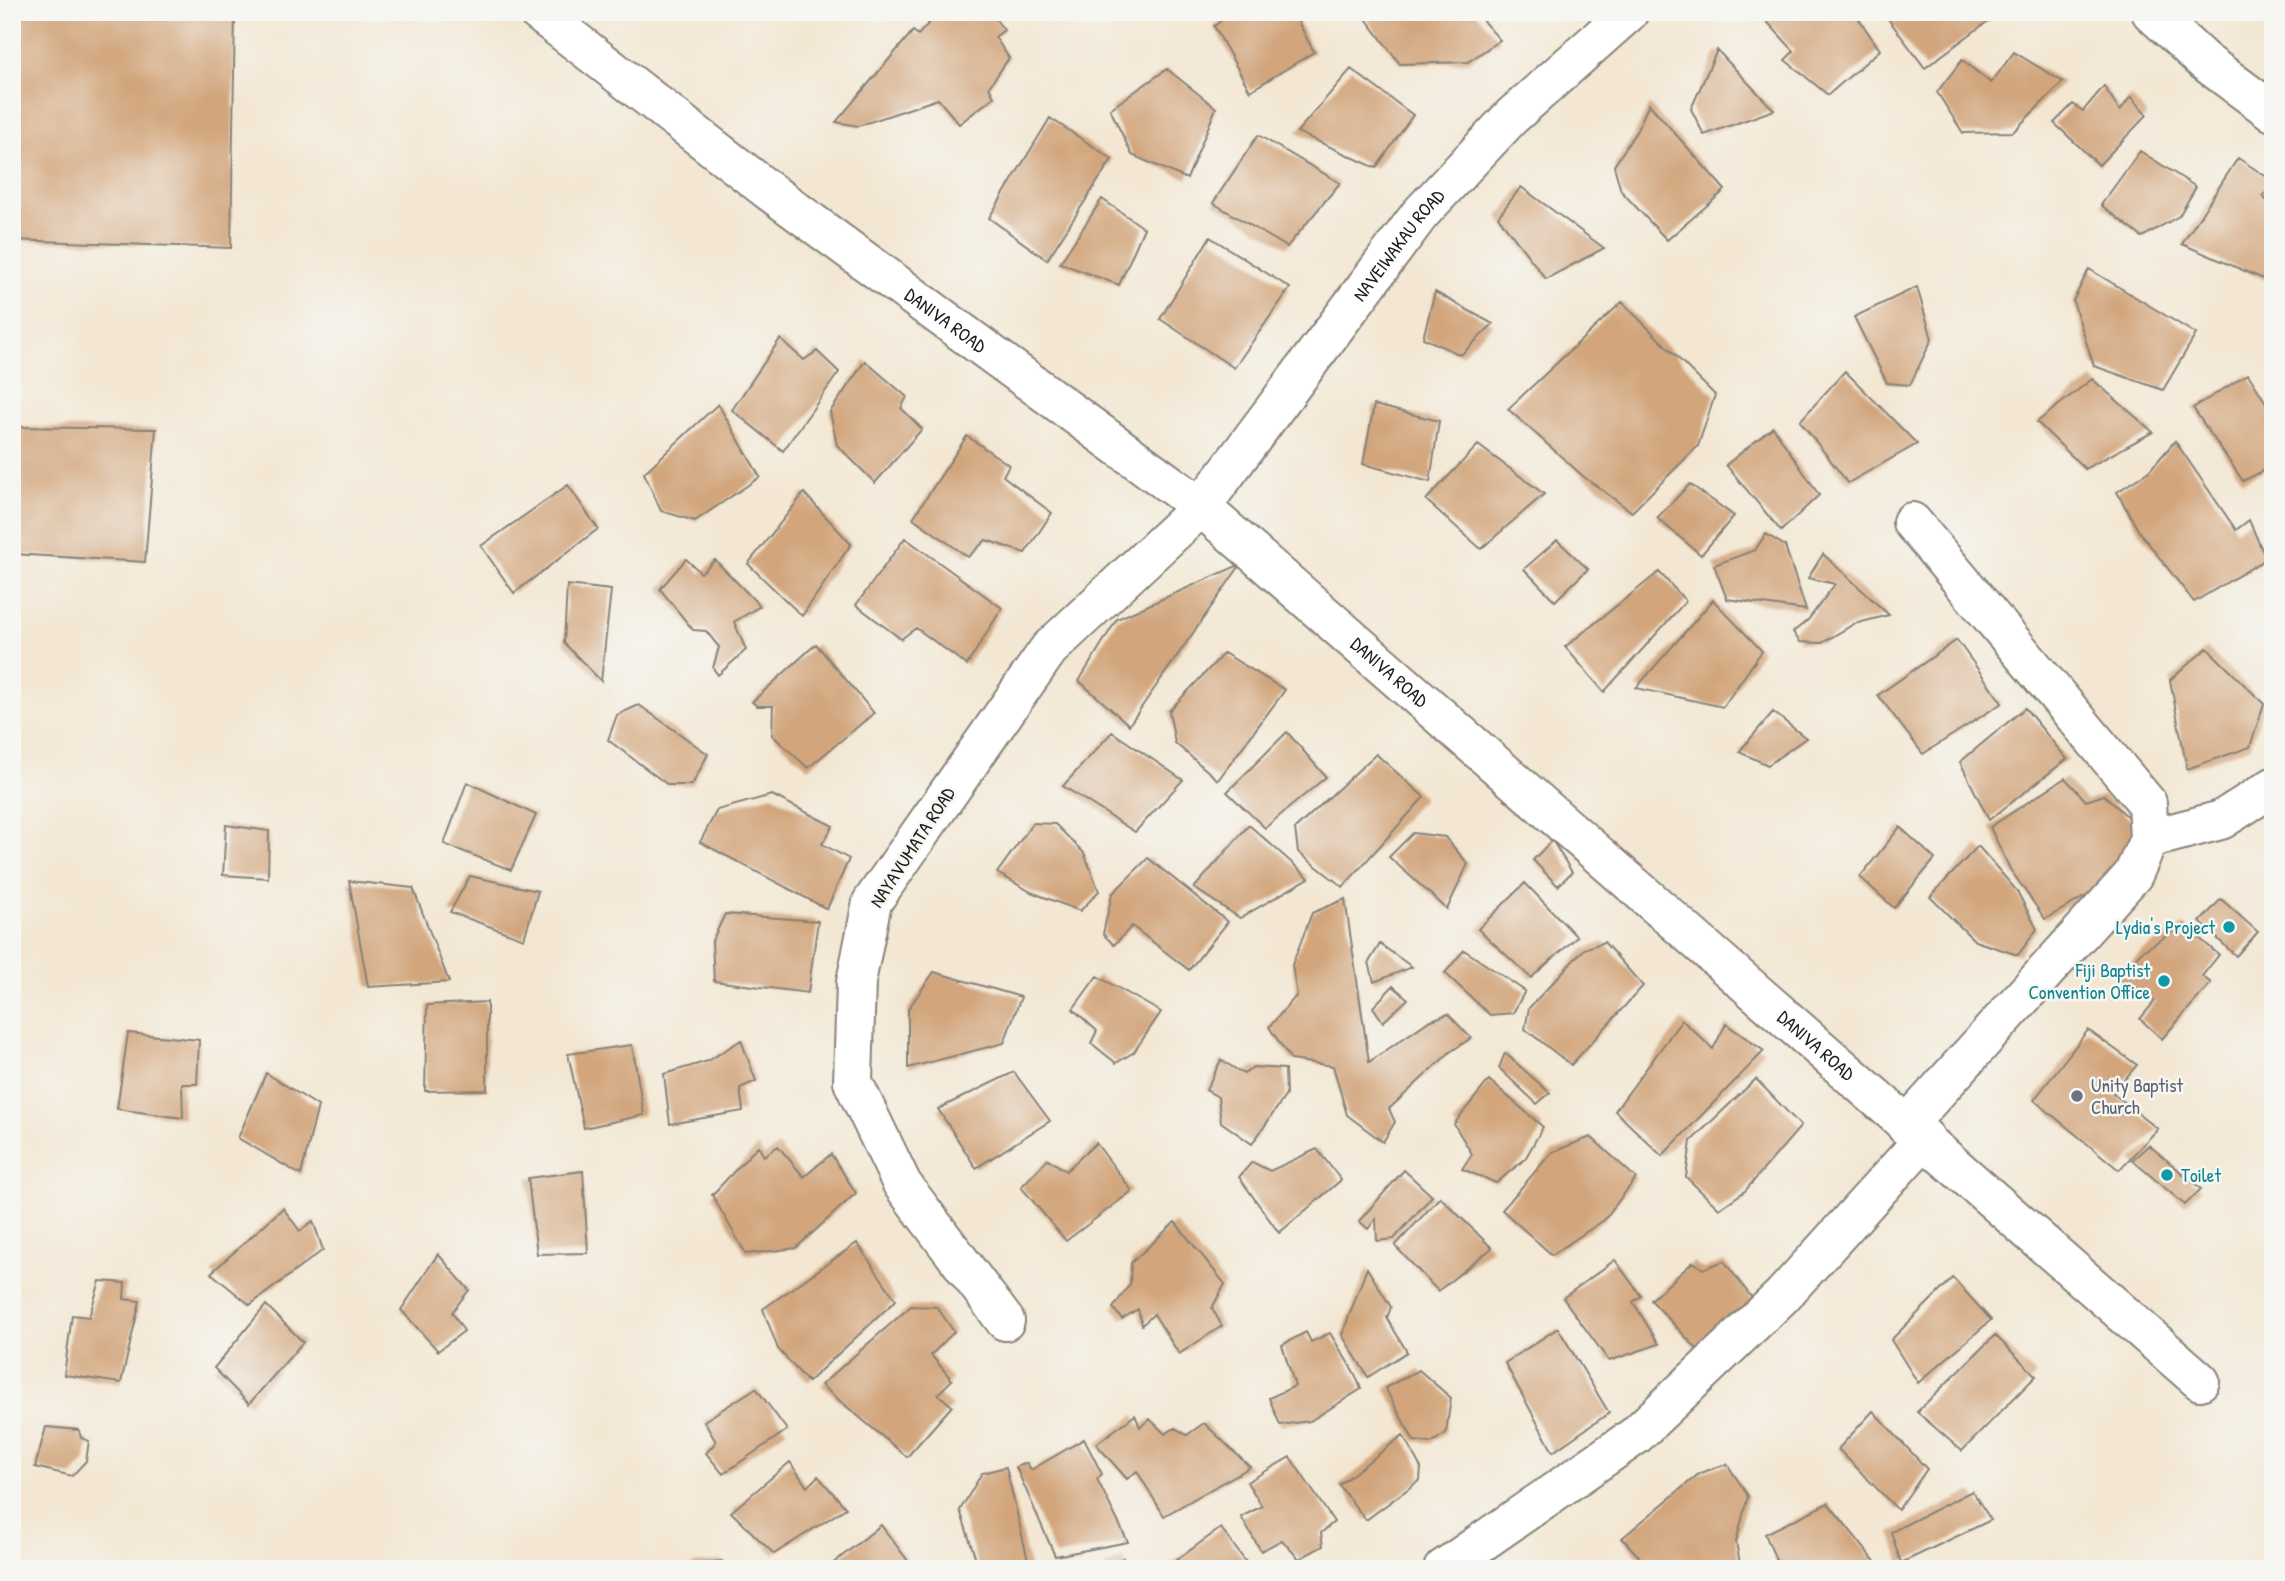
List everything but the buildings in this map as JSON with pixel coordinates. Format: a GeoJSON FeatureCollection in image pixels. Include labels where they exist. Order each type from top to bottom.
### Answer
{"type":"FeatureCollection","features":[{"type":"Feature","properties":{"kind":"street","name":"DANIVA ROAD"},"geometry":{"type":"LineString","coordinates":[[538,12],[769,191],[1201,507],[2200,1381]]}},
{"type":"Feature","properties":{"kind":"street","name":"NAVEIWAKAU ROAD"},"geometry":{"type":"LineString","coordinates":[[1201,507],[1420,214],[1511,117],[1629,12]]}},
{"type":"Feature","properties":{"kind":"street"},"geometry":{"type":"LineString","coordinates":[[2151,12],[2204,61],[2273,112]]}},
{"type":"Feature","properties":{"kind":"street","name":"NAYAVUMATA ROAD"},"geometry":{"type":"LineString","coordinates":[[1005,1321],[902,1184],[853,1082],[856,982],[872,902],[1049,649],[1201,507]]}},
{"type":"Feature","properties":{"kind":"street"},"geometry":{"type":"LineString","coordinates":[[1443,1569],[1635,1436],[1782,1296],[2133,875],[2149,839],[2147,803],[1912,522]]}},
{"type":"Feature","properties":{"kind":"street"},"geometry":{"type":"LineString","coordinates":[[2149,839],[2221,820],[2273,787]]}},
{"type":"Feature","properties":{"kind":"place","name":"Lydia's Project"},"geometry":{"type":"Point","coordinates":[2229,927]}},
{"type":"Feature","properties":{"kind":"place","name":"Fiji Baptist Convention Office"},"geometry":{"type":"Point","coordinates":[2164,981]}},
{"type":"Feature","properties":{"kind":"place","name":"Unity Baptist Church"},"geometry":{"type":"Point","coordinates":[2077,1096]}},
{"type":"Feature","properties":{"kind":"place","name":"Toilet"},"geometry":{"type":"Point","coordinates":[2167,1175]}}]}
